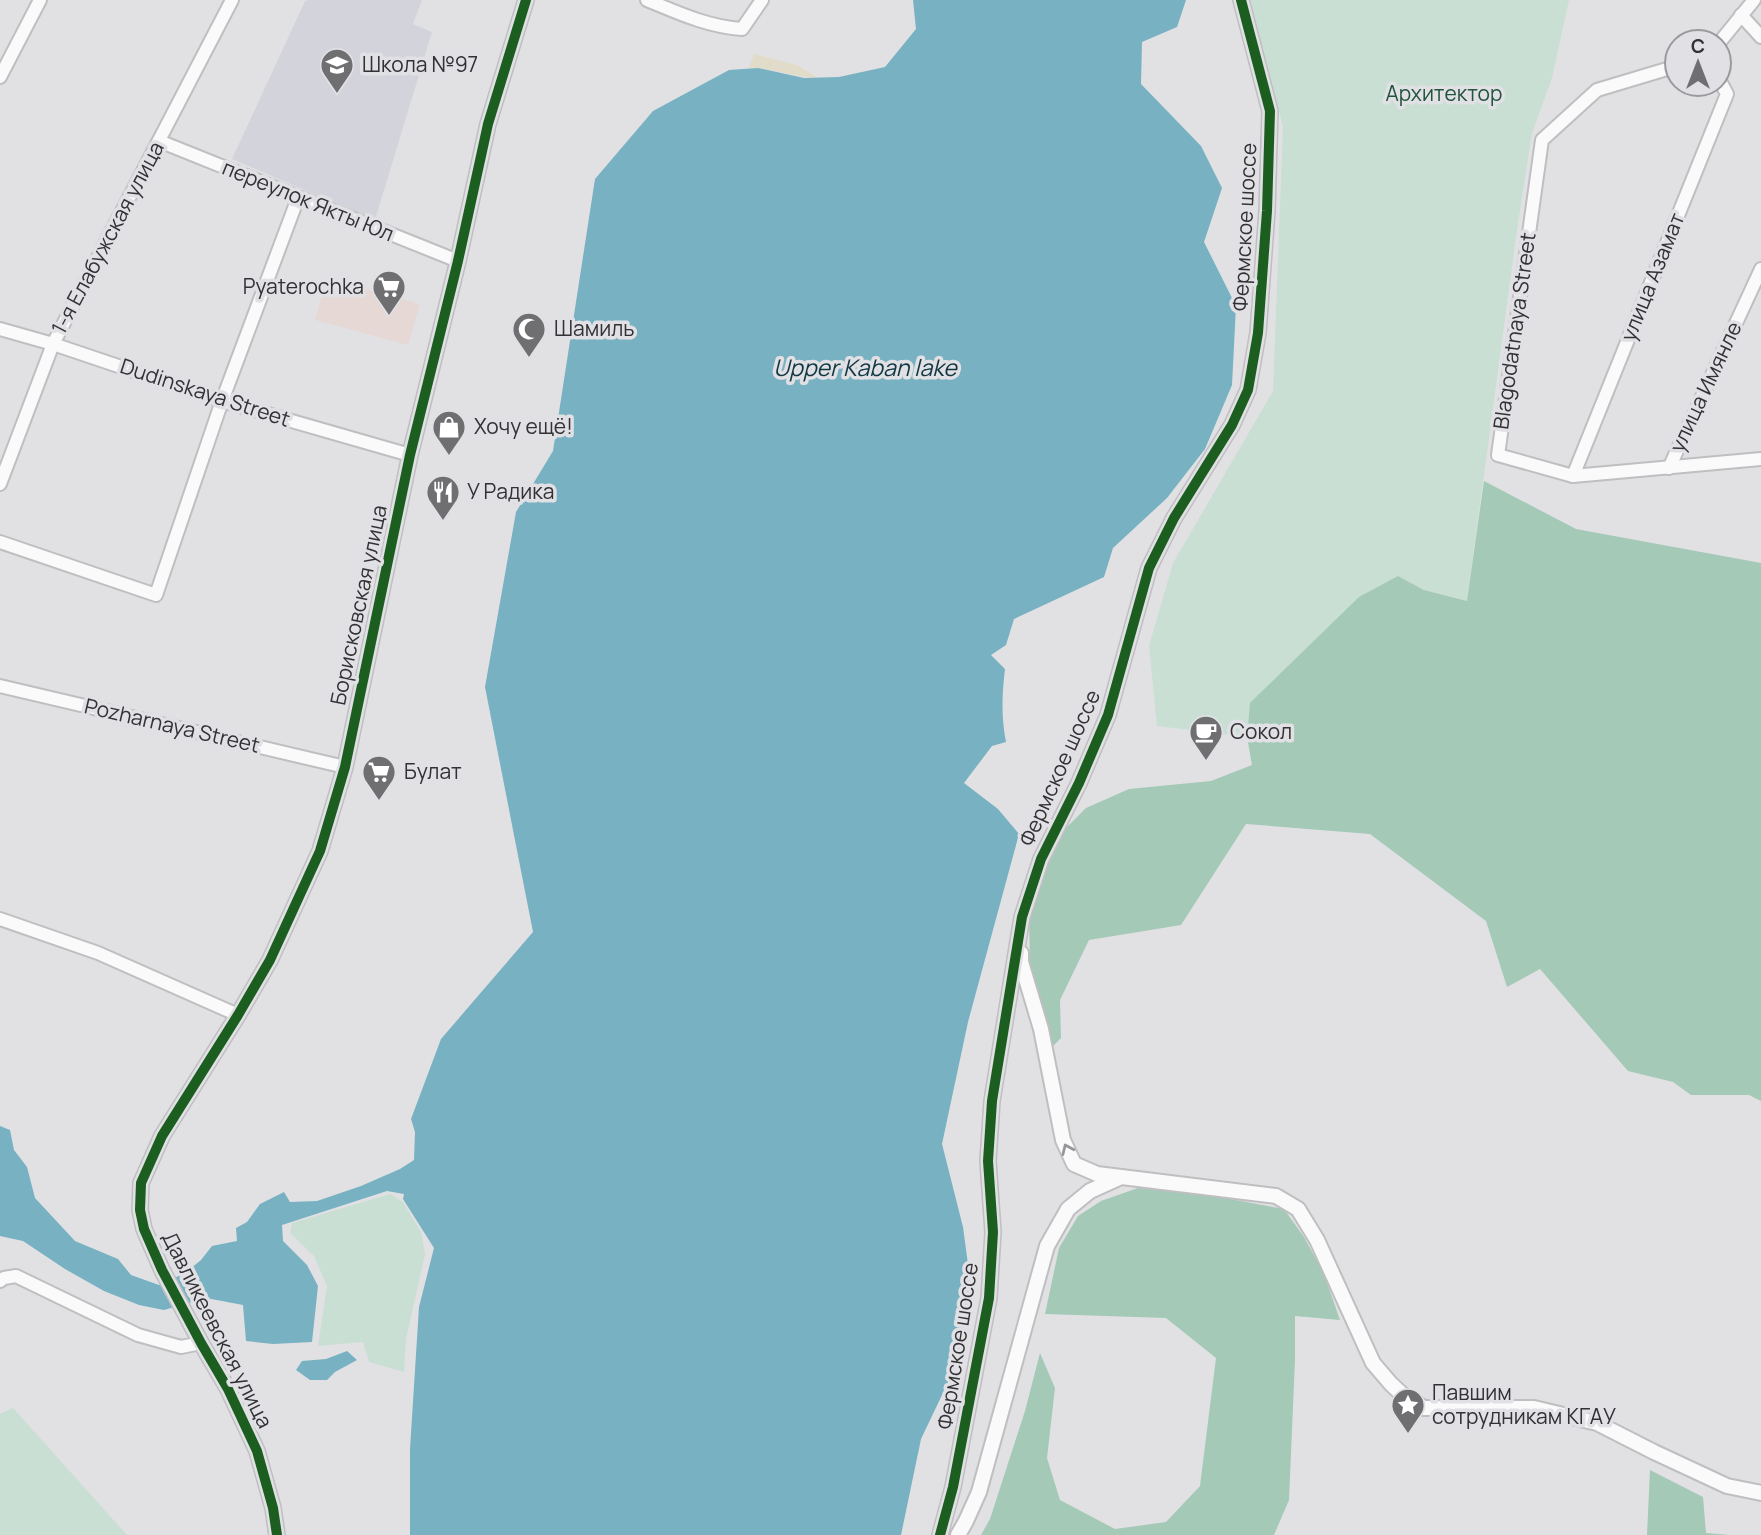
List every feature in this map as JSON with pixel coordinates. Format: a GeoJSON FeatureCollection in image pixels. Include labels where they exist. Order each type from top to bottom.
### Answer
{"type":"FeatureCollection","features":[{"type":"Feature","properties":{"kind":"street"},"geometry":{"type":"LineString","coordinates":[[0,77],[40,0]]}},
{"type":"Feature","properties":{"kind":"street","name":"1-я Елабужская улица"},"geometry":{"type":"LineString","coordinates":[[0,484],[53,344],[232,0]]}},
{"type":"Feature","properties":{"kind":"street","name":"Борисковская улица"},"geometry":{"type":"LineString","coordinates":[[141,1183],[162,1136],[270,960],[320,852],[345,767],[410,455],[458,261],[488,124],[526,0]]}},
{"type":"Feature","properties":{"kind":"street"},"geometry":{"type":"LineString","coordinates":[[647,0],[695,19],[742,29],[762,0]]}},
{"type":"Feature","properties":{"kind":"street","name":"Фермское шоссе"},"geometry":{"type":"LineString","coordinates":[[940,1535],[953,1487],[989,1298],[993,1232],[988,1161],[992,1101],[1022,917],[1041,859],[1079,783],[1108,715],[1149,568],[1174,518],[1232,425],[1248,390],[1258,333],[1270,111],[1241,0]]}},
{"type":"Feature","properties":{"kind":"street"},"geometry":{"type":"LineString","coordinates":[[1731,28],[1754,0]]}},
{"type":"Feature","properties":{"kind":"street"},"geometry":{"type":"LineString","coordinates":[[1741,15],[1761,37]]}},
{"type":"Feature","properties":{"kind":"street","name":"Blagodatnaya Street"},"geometry":{"type":"LineString","coordinates":[[1663,70],[1597,90],[1542,140],[1498,456],[1573,476],[1761,459]]}},
{"type":"Feature","properties":{"kind":"street","name":"улица Азамат"},"geometry":{"type":"LineString","coordinates":[[1573,476],[1725,98]]}},
{"type":"Feature","properties":{"kind":"street","name":"переулок Якты Юл"},"geometry":{"type":"LineString","coordinates":[[159,141],[458,261]]}},
{"type":"Feature","properties":{"kind":"street"},"geometry":{"type":"LineString","coordinates":[[0,542],[156,595],[222,401],[298,198]]}},
{"type":"Feature","properties":{"kind":"street","name":"улица Имянле"},"geometry":{"type":"LineString","coordinates":[[1670,468],[1761,269]]}},
{"type":"Feature","properties":{"kind":"street","name":"Dudinskaya Street"},"geometry":{"type":"LineString","coordinates":[[0,329],[222,401],[410,455]]}},
{"type":"Feature","properties":{"kind":"street","name":"Pozharnaya Street"},"geometry":{"type":"LineString","coordinates":[[0,685],[345,767]]}},
{"type":"Feature","properties":{"kind":"street"},"geometry":{"type":"LineString","coordinates":[[1022,917],[1021,961],[1041,1029],[1063,1140],[1074,1164],[1097,1174],[1276,1196],[1298,1209],[1317,1240],[1374,1363],[1405,1397],[1424,1408],[1534,1408],[1597,1423],[1727,1486],[1761,1493]]}},
{"type":"Feature","properties":{"kind":"street"},"geometry":{"type":"LineString","coordinates":[[0,919],[98,953],[238,1015]]}},
{"type":"Feature","properties":{"kind":"street"},"geometry":{"type":"LineString","coordinates":[[958,1535],[979,1492],[1047,1246],[1069,1209],[1090,1191],[1123,1177]]}},
{"type":"Feature","properties":{"kind":"street","name":"Давликеевская улица"},"geometry":{"type":"LineString","coordinates":[[141,1183],[139,1210],[144,1229],[162,1270],[228,1389],[257,1451],[273,1508],[277,1535]]}},
{"type":"Feature","properties":{"kind":"street"},"geometry":{"type":"LineString","coordinates":[[0,1281],[16,1276],[138,1335],[181,1347],[201,1343]]}},
{"type":"Feature","properties":{"kind":"shaded area","name":"Школа №97"},"geometry":{"type":"Polygon","coordinates":[[[422,0],[413,24],[432,32],[375,220],[232,159],[305,1],[422,0]]]}},
{"type":"Feature","properties":{"kind":"shaded area"},"geometry":{"type":"Polygon","coordinates":[[[327,279],[420,304],[408,345],[315,320],[327,279]]]}},
{"type":"Feature","properties":{"kind":"green space","name":"Архитектор"},"geometry":{"type":"Polygon","coordinates":[[[1250,0],[1569,0],[1552,78],[1532,133],[1467,601],[1424,590],[1398,576],[1250,703],[1247,737],[1157,726],[1149,646],[1173,563],[1273,391],[1283,127],[1250,0]]]}},
{"type":"Feature","properties":{"kind":"green space"},"geometry":{"type":"Polygon","coordinates":[[[1484,481],[1576,529],[1761,563],[1761,1101],[1749,1095],[1691,1095],[1673,1082],[1628,1071],[1540,969],[1507,987],[1486,921],[1370,834],[1246,824],[1181,925],[1089,940],[1060,1000],[1061,1038],[1048,1051],[1030,964],[1029,917],[1049,863],[1066,828],[1086,808],[1129,789],[1211,781],[1252,765],[1247,737],[1250,703],[1359,597],[1398,576],[1424,590],[1467,601],[1484,481]]]}},
{"type":"Feature","properties":{"kind":"green space"},"geometry":{"type":"Polygon","coordinates":[[[1138,1188],[1198,1193],[1284,1209],[1304,1237],[1324,1274],[1340,1320],[1295,1316],[1289,1500],[1274,1535],[981,1535],[990,1519],[1025,1411],[1040,1353],[1055,1388],[1047,1458],[1060,1500],[1115,1529],[1166,1522],[1200,1486],[1216,1358],[1166,1318],[1045,1314],[1059,1248],[1078,1216],[1101,1201],[1138,1188]]]}},
{"type":"Feature","properties":{"kind":"green space"},"geometry":{"type":"Polygon","coordinates":[[[390,1194],[403,1202],[421,1232],[425,1254],[406,1339],[404,1372],[369,1362],[363,1342],[318,1346],[327,1286],[314,1256],[290,1233],[292,1223],[390,1194]]]}},
{"type":"Feature","properties":{"kind":"green space"},"geometry":{"type":"Polygon","coordinates":[[[13,1408],[127,1535],[0,1535],[0,1414],[13,1408]]]}},
{"type":"Feature","properties":{"kind":"green space"},"geometry":{"type":"Polygon","coordinates":[[[1650,1470],[1703,1497],[1706,1533],[1730,1535],[1647,1535],[1650,1470]]]}},
{"type":"Feature","properties":{"kind":"sand"},"geometry":{"type":"Polygon","coordinates":[[[754,54],[797,65],[818,78],[749,68],[754,54]]]}},
{"type":"Feature","properties":{"kind":"water","name":"Upper Kaban lake"},"geometry":{"type":"Polygon","coordinates":[[[913,0],[1186,0],[1177,27],[1142,42],[1141,84],[1201,146],[1222,188],[1204,242],[1236,306],[1232,385],[1205,449],[1167,498],[1113,548],[1104,577],[1014,619],[1006,645],[991,655],[1005,669],[1002,706],[1006,742],[992,746],[964,783],[998,809],[1019,834],[968,1022],[942,1144],[963,1227],[971,1287],[962,1353],[921,1439],[901,1535],[410,1535],[410,1449],[419,1307],[434,1248],[403,1199],[404,1194],[387,1191],[282,1225],[283,1241],[307,1265],[318,1286],[312,1342],[273,1344],[246,1341],[243,1305],[206,1298],[164,1310],[139,1305],[104,1291],[23,1241],[0,1236],[0,1126],[10,1130],[14,1150],[27,1167],[35,1198],[75,1241],[118,1259],[131,1275],[159,1285],[185,1273],[201,1260],[212,1246],[237,1241],[236,1228],[247,1222],[260,1204],[284,1192],[290,1202],[317,1201],[361,1186],[414,1160],[415,1132],[411,1119],[441,1039],[533,932],[485,687],[516,512],[553,451],[595,179],[653,111],[729,70],[758,68],[804,78],[839,77],[885,67],[916,29],[913,0]]]}},
{"type":"Feature","properties":{"kind":"water"},"geometry":{"type":"Polygon","coordinates":[[[347,1351],[357,1360],[335,1372],[327,1380],[310,1380],[296,1370],[302,1361],[326,1359],[347,1351]]]}},
{"type":"Feature","properties":{"kind":"cycle path"},"geometry":{"type":"LineString","coordinates":[[277,1535],[273,1508],[257,1451],[228,1389],[162,1270],[144,1229],[140,1210],[141,1183],[162,1136],[270,960],[320,851],[345,767],[410,455],[458,261],[488,124],[526,0]]}},
{"type":"Feature","properties":{"kind":"cycle path"},"geometry":{"type":"LineString","coordinates":[[940,1535],[953,1487],[989,1298],[993,1232],[988,1161],[992,1101],[1022,917],[1041,859],[1079,783],[1108,715],[1149,568],[1174,518],[1232,425],[1248,390],[1258,333],[1267,211],[1270,111],[1241,0]]}},
{"type":"Feature","properties":{"kind":"place","name":"Школа №97"},"geometry":{"type":"Point","coordinates":[337,95]}},
{"type":"Feature","properties":{"kind":"place","name":"Pyaterochka"},"geometry":{"type":"Point","coordinates":[389,317]}},
{"type":"Feature","properties":{"kind":"place","name":"Шамиль"},"geometry":{"type":"Point","coordinates":[529,359]}},
{"type":"Feature","properties":{"kind":"place","name":"Хочу ещё!"},"geometry":{"type":"Point","coordinates":[449,457]}},
{"type":"Feature","properties":{"kind":"place","name":"У Радика"},"geometry":{"type":"Point","coordinates":[443,522]}},
{"type":"Feature","properties":{"kind":"place","name":"Сокол"},"geometry":{"type":"Point","coordinates":[1206,762]}},
{"type":"Feature","properties":{"kind":"place","name":"Булат"},"geometry":{"type":"Point","coordinates":[379,802]}},
{"type":"Feature","properties":{"kind":"place","name":"Павшим сотрудникам КГАУ"},"geometry":{"type":"Point","coordinates":[1408,1435]}}]}
